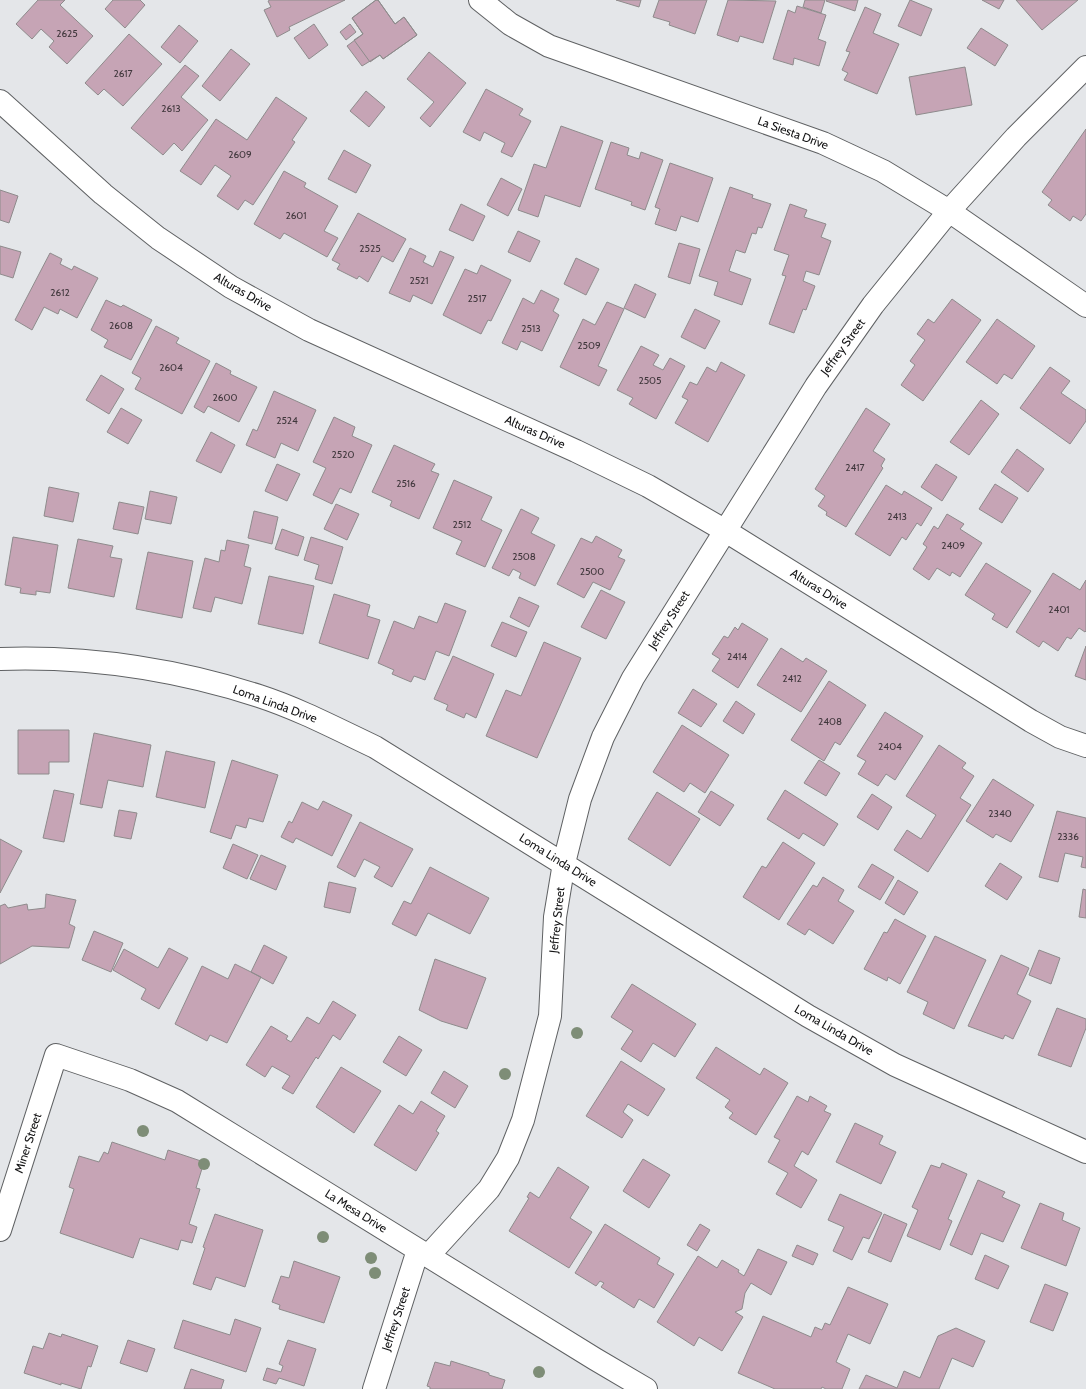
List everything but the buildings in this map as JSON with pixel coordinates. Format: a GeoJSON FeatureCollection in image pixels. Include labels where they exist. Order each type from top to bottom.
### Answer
{"type":"FeatureCollection","features":[{"type":"Feature","properties":{"kind":"street","name":"La Siesta Drive"},"geometry":{"type":"LineString","coordinates":[[480,0],[510,24],[549,46],[823,143],[883,170],[949,211],[1086,306]]}},
{"type":"Feature","properties":{"kind":"street","name":"Jeffrey Street"},"geometry":{"type":"LineString","coordinates":[[374,1389],[423,1253],[489,1189],[508,1158],[523,1120],[550,1016],[555,917],[564,863],[580,799],[603,738],[633,678],[724,530],[816,386],[873,305],[949,211],[1016,137],[1086,67]]}},
{"type":"Feature","properties":{"kind":"street","name":"Alturas Drive"},"geometry":{"type":"LineString","coordinates":[[0,101],[103,194],[158,238],[231,287],[309,330],[576,451],[648,486],[724,530],[1031,721],[1060,737],[1086,746]]}},
{"type":"Feature","properties":{"kind":"street","name":"Loma Linda Drive"},"geometry":{"type":"LineString","coordinates":[[0,659],[38,658],[113,663],[188,676],[260,697],[319,720],[375,748],[564,863],[808,1016],[895,1065],[1086,1152]]}},
{"type":"Feature","properties":{"kind":"street","name":"La Mesa Drive"},"geometry":{"type":"LineString","coordinates":[[56,1055],[130,1080],[177,1101],[646,1389]]}},
{"type":"Feature","properties":{"kind":"street","name":"Miner Street"},"geometry":{"type":"LineString","coordinates":[[0,1230],[56,1055]]}}]}
